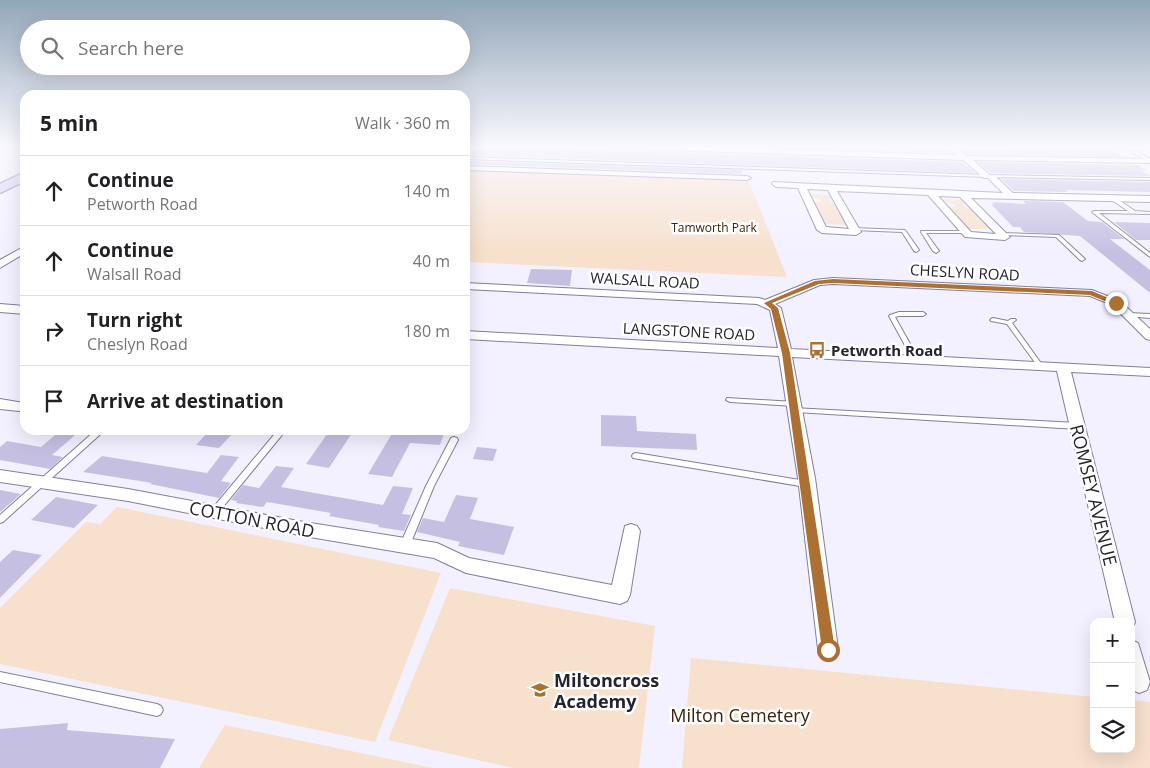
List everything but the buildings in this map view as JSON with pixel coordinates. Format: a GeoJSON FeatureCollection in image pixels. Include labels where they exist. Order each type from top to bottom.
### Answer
{"type":"FeatureCollection","features":[{"type":"Feature","properties":{"kind":"main road"},"geometry":{"type":"LineString","coordinates":[[0,189],[14,182]]}},
{"type":"Feature","properties":{"kind":"street"},"geometry":{"type":"LineString","coordinates":[[995,182],[1012,197]]}},
{"type":"Feature","properties":{"kind":"street"},"geometry":{"type":"LineString","coordinates":[[776,184],[802,187],[865,188],[1012,197],[1150,198]]}},
{"type":"Feature","properties":{"kind":"street"},"geometry":{"type":"LineString","coordinates":[[802,187],[822,230],[856,232],[831,188]]}},
{"type":"Feature","properties":{"kind":"street"},"geometry":{"type":"LineString","coordinates":[[930,192],[968,235],[1005,237],[963,195]]}},
{"type":"Feature","properties":{"kind":"street"},"geometry":{"type":"LineString","coordinates":[[0,265],[20,252]]}},
{"type":"Feature","properties":{"kind":"street","name":"CHESLYN ROAD"},"geometry":{"type":"LineString","coordinates":[[767,303],[818,282],[833,281],[1092,293],[1116,303],[1150,336]]}},
{"type":"Feature","properties":{"kind":"street","name":"WALSALL ROAD"},"geometry":{"type":"LineString","coordinates":[[470,286],[759,301],[767,303]]}},
{"type":"Feature","properties":{"kind":"street"},"geometry":{"type":"LineString","coordinates":[[767,303],[775,308],[786,353],[828,650]]}},
{"type":"Feature","properties":{"kind":"street"},"geometry":{"type":"LineString","coordinates":[[0,308],[20,310]]}},
{"type":"Feature","properties":{"kind":"street","name":"LANGSTONE ROAD"},"geometry":{"type":"LineString","coordinates":[[470,335],[1150,372]]}},
{"type":"Feature","properties":{"kind":"street","name":"ROMSEY AVENUE"},"geometry":{"type":"LineString","coordinates":[[1063,368],[1123,618]]}},
{"type":"Feature","properties":{"kind":"street"},"geometry":{"type":"LineString","coordinates":[[0,404],[18,406]]}},
{"type":"Feature","properties":{"kind":"street","name":"COTTON ROAD"},"geometry":{"type":"LineString","coordinates":[[0,476],[128,495],[304,529],[438,551],[466,565],[620,595],[631,531]]}},
{"type":"Feature","properties":{"kind":"street"},"geometry":{"type":"LineString","coordinates":[[1134,663],[1139,682]]}},
{"type":"Feature","properties":{"kind":"lane"},"geometry":{"type":"LineString","coordinates":[[1114,199],[1135,213]]}},
{"type":"Feature","properties":{"kind":"lane"},"geometry":{"type":"LineString","coordinates":[[1150,213],[1094,212],[1150,255]]}},
{"type":"Feature","properties":{"kind":"lane"},"geometry":{"type":"LineString","coordinates":[[854,229],[902,231],[916,250]]}},
{"type":"Feature","properties":{"kind":"lane"},"geometry":{"type":"LineString","coordinates":[[936,251],[923,232],[965,232]]}},
{"type":"Feature","properties":{"kind":"lane"},"geometry":{"type":"LineString","coordinates":[[1002,234],[1057,236],[1082,259]]}},
{"type":"Feature","properties":{"kind":"lane"},"geometry":{"type":"LineString","coordinates":[[916,360],[892,316],[923,314]]}},
{"type":"Feature","properties":{"kind":"lane"},"geometry":{"type":"LineString","coordinates":[[1128,315],[1150,316]]}},
{"type":"Feature","properties":{"kind":"lane"},"geometry":{"type":"LineString","coordinates":[[993,320],[1011,322],[1041,367]]}},
{"type":"Feature","properties":{"kind":"lane"},"geometry":{"type":"LineString","coordinates":[[730,400],[795,407],[1077,426]]}},
{"type":"Feature","properties":{"kind":"lane"},"geometry":{"type":"LineString","coordinates":[[0,520],[95,435]]}},
{"type":"Feature","properties":{"kind":"lane"},"geometry":{"type":"LineString","coordinates":[[215,512],[278,435]]}},
{"type":"Feature","properties":{"kind":"lane"},"geometry":{"type":"LineString","coordinates":[[405,546],[430,486],[454,440]]}},
{"type":"Feature","properties":{"kind":"lane"},"geometry":{"type":"LineString","coordinates":[[636,456],[806,484]]}},
{"type":"Feature","properties":{"kind":"lane"},"geometry":{"type":"LineString","coordinates":[[0,677],[157,710]]}},
{"type":"Feature","properties":{"kind":"green space","name":"Tamworth Park"},"geometry":{"type":"Polygon","coordinates":[[[470,182],[749,182],[787,277],[470,262],[470,182]]]}},
{"type":"Feature","properties":{"kind":"green space"},"geometry":{"type":"Polygon","coordinates":[[[811,194],[833,195],[835,199],[829,199],[831,203],[838,203],[850,225],[826,224],[814,202],[821,202],[819,198],[812,198],[811,194]]]}},
{"type":"Feature","properties":{"kind":"green space"},"geometry":{"type":"Polygon","coordinates":[[[942,199],[965,200],[969,204],[962,204],[966,208],[973,208],[993,229],[968,229],[949,207],[956,207],[942,199]]]}},
{"type":"Feature","properties":{"kind":"green space"},"geometry":{"type":"Polygon","coordinates":[[[117,507],[441,573],[375,742],[0,664],[0,608],[86,522],[100,524],[117,507]]]}},
{"type":"Feature","properties":{"kind":"green space"},"geometry":{"type":"Polygon","coordinates":[[[450,588],[655,626],[639,768],[513,768],[388,740],[450,588]]]}},
{"type":"Feature","properties":{"kind":"green space","name":"Milton Cemetery"},"geometry":{"type":"Polygon","coordinates":[[[691,658],[1090,697],[1090,753],[1135,753],[1135,700],[1150,702],[1150,768],[682,768],[691,658]]]}},
{"type":"Feature","properties":{"kind":"green space"},"geometry":{"type":"Polygon","coordinates":[[[225,725],[433,768],[199,768],[225,725]]]}},
{"type":"Feature","properties":{"kind":"place","name":"Petworth Road"},"geometry":{"type":"Point","coordinates":[817,350]}},
{"type":"Feature","properties":{"kind":"place","name":"Miltoncross Academy"},"geometry":{"type":"Point","coordinates":[540,690]}},
{"type":"Feature","properties":{"kind":"route"},"geometry":{"type":"LineString","coordinates":[[828,650],[796,410],[786,353],[775,308],[767,303],[818,282],[833,281],[1092,293],[1116,303]]}}]}
